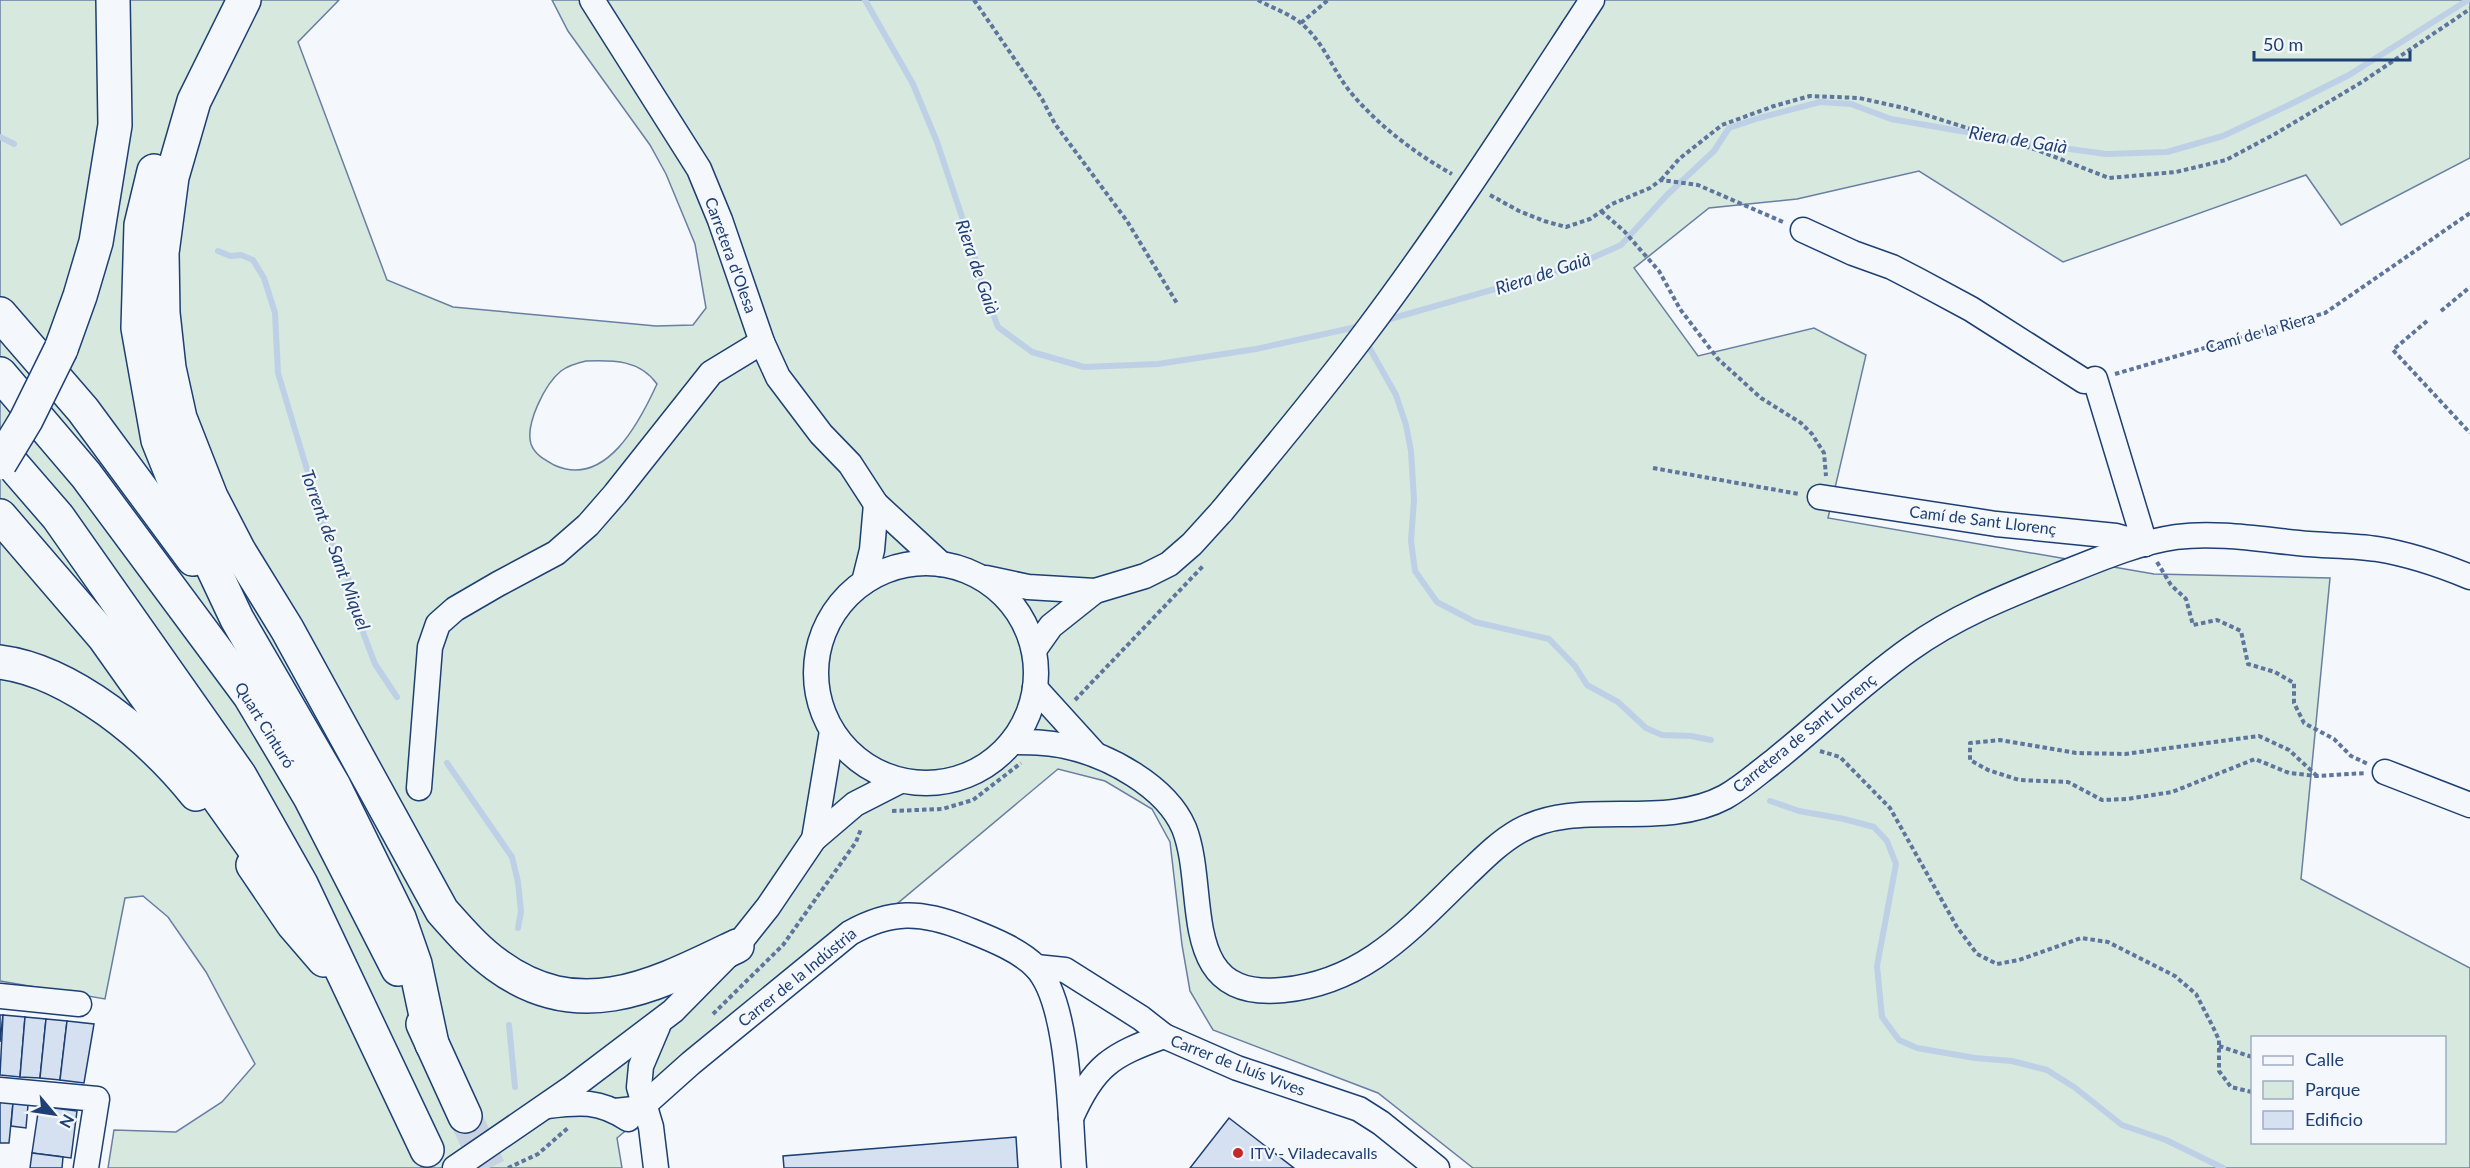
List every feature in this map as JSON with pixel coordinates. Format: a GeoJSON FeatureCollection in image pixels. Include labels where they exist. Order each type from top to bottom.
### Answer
{"type":"FeatureCollection","features":[{"type":"Feature","properties":{"kind":"highway"},"geometry":{"type":"LineString","coordinates":[[0,463],[26,420],[62,349],[96,242],[115,125],[113,0]]}},
{"type":"Feature","properties":{"kind":"highway"},"geometry":{"type":"LineString","coordinates":[[230,0],[198,54],[157,156],[141,225],[138,328],[158,440],[188,515],[237,619],[334,786],[399,918],[415,964],[432,1044]]}},
{"type":"Feature","properties":{"kind":"highway"},"geometry":{"type":"LineString","coordinates":[[244,0],[194,101],[172,177],[162,253],[163,313],[169,368],[180,418],[211,497],[239,551],[287,629],[442,910],[469,940],[498,966],[542,990],[586,998],[613,995],[637,988],[686,970],[736,946]]}},
{"type":"Feature","properties":{"kind":"highway"},"geometry":{"type":"LineString","coordinates":[[0,314],[82,410],[237,619]]}},
{"type":"Feature","properties":{"kind":"highway","name":"Quart Cinturó"},"geometry":{"type":"LineString","coordinates":[[0,374],[86,475],[250,696],[310,796],[393,958],[465,1116]]}},
{"type":"Feature","properties":{"kind":"highway"},"geometry":{"type":"LineString","coordinates":[[0,450],[58,517],[240,776],[301,884],[427,1150]]}},
{"type":"Feature","properties":{"kind":"highway"},"geometry":{"type":"LineString","coordinates":[[0,516],[104,637],[280,886],[326,939]]}},
{"type":"Feature","properties":{"kind":"highway"},"geometry":{"type":"LineString","coordinates":[[0,663],[21,665],[63,684],[105,708],[139,735],[184,779],[250,861],[293,924],[354,995]]}},
{"type":"Feature","properties":{"kind":"street","name":"Carretera d'Olesa"},"geometry":{"type":"LineString","coordinates":[[592,0],[699,169],[720,220],[762,342],[778,377],[821,434],[850,464],[876,504],[942,564]]}},
{"type":"Feature","properties":{"kind":"street"},"geometry":{"type":"LineString","coordinates":[[1034,650],[1051,626],[1095,591],[1158,570],[1169,564],[1192,544],[1222,511],[1304,413],[1363,335],[1468,188],[1592,0]]}},
{"type":"Feature","properties":{"kind":"street"},"geometry":{"type":"LineString","coordinates":[[1803,230],[1910,276],[1971,309],[2089,380],[2145,544]]}},
{"type":"Feature","properties":{"kind":"street"},"geometry":{"type":"LineString","coordinates":[[419,788],[430,647],[438,624],[455,609],[556,553],[588,525],[615,494],[711,373],[762,342]]}},
{"type":"Feature","properties":{"kind":"street","name":"Camí de Sant Llorenç"},"geometry":{"type":"LineString","coordinates":[[1820,497],[1996,524],[2116,536],[2145,544]]}},
{"type":"Feature","properties":{"kind":"street"},"geometry":{"type":"LineString","coordinates":[[864,582],[872,550],[876,504]]}},
{"type":"Feature","properties":{"kind":"street","name":"Carretera de Sant Llorenç"},"geometry":{"type":"LineString","coordinates":[[1012,742],[1068,746],[1095,755],[1150,786],[1173,808],[1188,840],[1201,932],[1209,961],[1238,985],[1262,991],[1296,988],[1339,975],[1370,961],[1399,939],[1490,851],[1520,830],[1532,824],[1583,815],[1675,812],[1708,804],[1740,788],[1867,682],[1959,617],[2080,567],[2145,544],[2178,537],[2245,536],[2378,549],[2469,575]]}},
{"type":"Feature","properties":{"kind":"street"},"geometry":{"type":"LineString","coordinates":[[978,576],[994,586],[1014,606],[1028,631],[1034,650],[1036,668],[1035,688],[1028,715],[1012,742],[987,765],[963,778],[936,784],[900,781],[884,776],[861,763],[848,752],[832,731],[824,715],[817,690],[816,663],[825,629],[838,607],[864,582],[888,570],[905,565],[942,564],[978,576],[1028,587],[1095,591]]}},
{"type":"Feature","properties":{"kind":"street","name":"Carretera de Sant Llorenç"},"geometry":{"type":"LineString","coordinates":[[1035,688],[1095,755]]}},
{"type":"Feature","properties":{"kind":"street"},"geometry":{"type":"LineString","coordinates":[[814,839],[832,731]]}},
{"type":"Feature","properties":{"kind":"street"},"geometry":{"type":"LineString","coordinates":[[2385,772],[2470,805]]}},
{"type":"Feature","properties":{"kind":"street"},"geometry":{"type":"LineString","coordinates":[[455,1168],[544,1107],[661,1021],[704,981],[736,946],[768,907],[814,839],[855,804],[900,781]]}},
{"type":"Feature","properties":{"kind":"street","name":"Carrer de la Indústria"},"geometry":{"type":"LineString","coordinates":[[644,1105],[836,943],[869,922],[912,914],[939,918],[998,941],[1036,967]]}},
{"type":"Feature","properties":{"kind":"street"},"geometry":{"type":"LineString","coordinates":[[1036,967],[1051,993],[1064,1050],[1074,1168]]}},
{"type":"Feature","properties":{"kind":"street","name":"Carrer de Lluís Vives"},"geometry":{"type":"LineString","coordinates":[[1036,967],[1065,970],[1141,1018],[1164,1036],[1237,1068],[1359,1109],[1437,1168]]}},
{"type":"Feature","properties":{"kind":"street"},"geometry":{"type":"LineString","coordinates":[[0,996],[79,1004]]}},
{"type":"Feature","properties":{"kind":"street"},"geometry":{"type":"LineString","coordinates":[[654,1158],[649,1116],[639,1088],[641,1066],[661,1021]]}},
{"type":"Feature","properties":{"kind":"street"},"geometry":{"type":"LineString","coordinates":[[1070,1120],[1084,1088],[1103,1066],[1131,1048],[1164,1036]]}},
{"type":"Feature","properties":{"kind":"street"},"geometry":{"type":"LineString","coordinates":[[0,1090],[97,1099],[86,1168]]}},
{"type":"Feature","properties":{"kind":"street"},"geometry":{"type":"LineString","coordinates":[[544,1107],[595,1103],[615,1111],[640,1128],[654,1158]]}},
{"type":"Feature","properties":{"kind":"street"},"geometry":{"type":"LineString","coordinates":[[615,1111],[634,1109],[644,1105]]}},
{"type":"Feature","properties":{"kind":"path"},"geometry":{"type":"LineString","coordinates":[[975,0],[1042,99],[1055,124],[1127,221],[1178,305]]}},
{"type":"Feature","properties":{"kind":"path"},"geometry":{"type":"LineString","coordinates":[[1301,23],[1328,0]]}},
{"type":"Feature","properties":{"kind":"path"},"geometry":{"type":"LineString","coordinates":[[1661,180],[1679,159],[1722,125],[1773,106],[1810,96],[1859,98],[1904,108],[2037,150],[2109,178],[2176,172],[2226,160],[2275,134],[2362,82],[2470,9]]}},
{"type":"Feature","properties":{"kind":"path"},"geometry":{"type":"LineString","coordinates":[[1601,211],[1624,231],[1659,271],[1680,309],[1718,359],[1761,398],[1802,423],[1812,434],[1824,453],[1827,474],[1820,497],[1653,468]]}},
{"type":"Feature","properties":{"kind":"path","name":"Camí de la Riera"},"geometry":{"type":"LineString","coordinates":[[2089,380],[2325,313],[2470,213]]}},
{"type":"Feature","properties":{"kind":"path"},"geometry":{"type":"LineString","coordinates":[[2441,311],[2470,287]]}},
{"type":"Feature","properties":{"kind":"path"},"geometry":{"type":"LineString","coordinates":[[2427,321],[2393,350],[2470,434]]}},
{"type":"Feature","properties":{"kind":"path"},"geometry":{"type":"LineString","coordinates":[[1063,720],[1069,706],[1207,562],[1192,544]]}},
{"type":"Feature","properties":{"kind":"path"},"geometry":{"type":"LineString","coordinates":[[2145,544],[2170,585],[2186,599],[2193,626],[2217,621],[2241,631],[2248,664],[2275,672],[2294,683],[2294,703],[2304,723],[2334,740],[2350,756],[2385,772]]}},
{"type":"Feature","properties":{"kind":"path"},"geometry":{"type":"LineString","coordinates":[[2318,776],[2289,750],[2259,736],[2125,754],[2076,753],[2000,740],[1970,743],[1970,760],[1988,770],[2019,780],[2068,782],[2102,800],[2127,799],[2172,792],[2255,759],[2289,773],[2318,776],[2385,772]]}},
{"type":"Feature","properties":{"kind":"path"},"geometry":{"type":"LineString","coordinates":[[885,811],[942,809],[973,800],[1026,759],[1040,756],[1050,743]]}},
{"type":"Feature","properties":{"kind":"path"},"geometry":{"type":"LineString","coordinates":[[1796,743],[1840,757],[1890,808],[1957,927],[1977,954],[1997,964],[2019,960],[2081,938],[2108,942],[2175,976],[2196,994],[2213,1027],[2219,1046],[2219,1071],[2230,1087],[2251,1092]]}},
{"type":"Feature","properties":{"kind":"path"},"geometry":{"type":"LineString","coordinates":[[709,1017],[783,945],[856,842],[862,826]]}},
{"type":"Feature","properties":{"kind":"path"},"geometry":{"type":"LineString","coordinates":[[2219,1046],[2251,1056]]}},
{"type":"Feature","properties":{"kind":"path"},"geometry":{"type":"LineString","coordinates":[[508,1168],[538,1154],[573,1124]]}},
{"type":"Feature","properties":{"kind":"green space"},"geometry":{"type":"Polygon","coordinates":[[[0,0],[339,0],[298,42],[387,280],[453,307],[656,326],[693,325],[706,308],[695,244],[666,174],[650,145],[568,31],[552,0],[2470,0],[2470,158],[2341,225],[2306,175],[2063,262],[1919,171],[1797,199],[1709,208],[1634,268],[1698,356],[1814,328],[1866,355],[1828,518],[2154,574],[2330,578],[2301,879],[2470,968],[2470,1168],[1473,1168],[1378,1093],[1213,1030],[1190,991],[1182,945],[1170,842],[1152,809],[1105,781],[1058,769],[617,1138],[622,1168],[108,1168],[114,1130],[176,1132],[222,1102],[255,1064],[206,972],[168,917],[143,896],[125,898],[105,999],[0,981],[0,0]],[[586,361],[567,367],[555,377],[543,395],[531,426],[531,444],[538,454],[554,465],[573,470],[590,468],[605,460],[619,447],[641,416],[657,384],[643,370],[626,363],[586,361]]]}},
{"type":"Feature","properties":{"kind":"building"},"geometry":{"type":"Polygon","coordinates":[[[0,1015],[3,1015],[0,1042],[0,1015]]]}},
{"type":"Feature","properties":{"kind":"building"},"geometry":{"type":"Polygon","coordinates":[[[3,1015],[25,1017],[20,1077],[0,1075],[3,1015]]]}},
{"type":"Feature","properties":{"kind":"building"},"geometry":{"type":"Polygon","coordinates":[[[25,1017],[46,1019],[40,1078],[20,1077],[25,1017]]]}},
{"type":"Feature","properties":{"kind":"building"},"geometry":{"type":"Polygon","coordinates":[[[46,1019],[67,1021],[60,1080],[40,1078],[46,1019]]]}},
{"type":"Feature","properties":{"kind":"building"},"geometry":{"type":"Polygon","coordinates":[[[67,1021],[94,1024],[84,1083],[60,1080],[67,1021]]]}},
{"type":"Feature","properties":{"kind":"building"},"geometry":{"type":"Polygon","coordinates":[[[0,1102],[13,1103],[9,1143],[0,1143],[0,1102]]]}},
{"type":"Feature","properties":{"kind":"building"},"geometry":{"type":"Polygon","coordinates":[[[13,1103],[28,1105],[26,1128],[11,1126],[13,1103]]]}},
{"type":"Feature","properties":{"kind":"building"},"geometry":{"type":"Polygon","coordinates":[[[39,1106],[77,1111],[71,1158],[32,1153],[39,1106]]]}},
{"type":"Feature","properties":{"kind":"building","name":"ITV - Viladecavalls"},"geometry":{"type":"Polygon","coordinates":[[[1229,1118],[1294,1168],[1190,1168],[1229,1118]]]}},
{"type":"Feature","properties":{"kind":"building"},"geometry":{"type":"Polygon","coordinates":[[[1016,1137],[1018,1168],[784,1168],[783,1156],[1016,1137]]]}},
{"type":"Feature","properties":{"kind":"building"},"geometry":{"type":"Polygon","coordinates":[[[32,1153],[63,1157],[62,1168],[30,1168],[32,1153]]]}},
{"type":"Feature","properties":{"kind":"waterway","name":"Riera de Gaià"},"geometry":{"type":"LineString","coordinates":[[865,0],[913,84],[937,142],[998,327],[1032,352],[1084,367],[1158,364],[1256,349],[1361,326]]}},
{"type":"Feature","properties":{"kind":"waterway","name":"Riera de Gaià"},"geometry":{"type":"LineString","coordinates":[[1383,321],[1572,267],[1621,245],[1667,195],[1714,151],[1729,128],[1759,118],[1820,102],[1851,104],[1891,119],[2041,145],[2106,154],[2167,152],[2223,136],[2349,75],[2468,0]]}},
{"type":"Feature","properties":{"kind":"waterway","name":"Torrent de Sant Miquel"},"geometry":{"type":"LineString","coordinates":[[0,137],[14,144]]}},
{"type":"Feature","properties":{"kind":"waterway","name":"Torrent de Sant Miquel"},"geometry":{"type":"LineString","coordinates":[[218,251],[230,256],[241,255],[253,260],[264,278],[275,313],[278,373],[311,483],[317,512],[350,583],[364,635],[375,664],[397,697]]}},
{"type":"Feature","properties":{"kind":"waterway"},"geometry":{"type":"LineString","coordinates":[[1365,340],[1396,395],[1406,425],[1411,451],[1414,500],[1411,541],[1415,571],[1437,602],[1475,622],[1549,639],[1575,666],[1587,685],[1618,702],[1646,728],[1662,735],[1691,736],[1711,740]]}},
{"type":"Feature","properties":{"kind":"waterway","name":"Torrent de Sant Miquel"},"geometry":{"type":"LineString","coordinates":[[447,763],[512,857],[518,882],[521,912],[518,928]]}},
{"type":"Feature","properties":{"kind":"waterway"},"geometry":{"type":"LineString","coordinates":[[1770,801],[1799,811],[1874,827],[1887,841],[1896,864],[1877,966],[1882,1017],[1899,1040],[1917,1048],[1975,1058],[2012,1061],[2047,1070],[2074,1087],[2122,1125],[2166,1140],[2223,1168]]}},
{"type":"Feature","properties":{"kind":"waterway","name":"Torrent de Sant Miquel"},"geometry":{"type":"LineString","coordinates":[[509,1025],[515,1087]]}},
{"type":"Feature","properties":{"kind":"tunnel"},"geometry":{"type":"LineString","coordinates":[[465,1116],[489,1168]]}},
{"type":"Feature","properties":{"kind":"place","name":"ITV - Viladecavalls"},"geometry":{"type":"Point","coordinates":[1238,1153]}}]}
